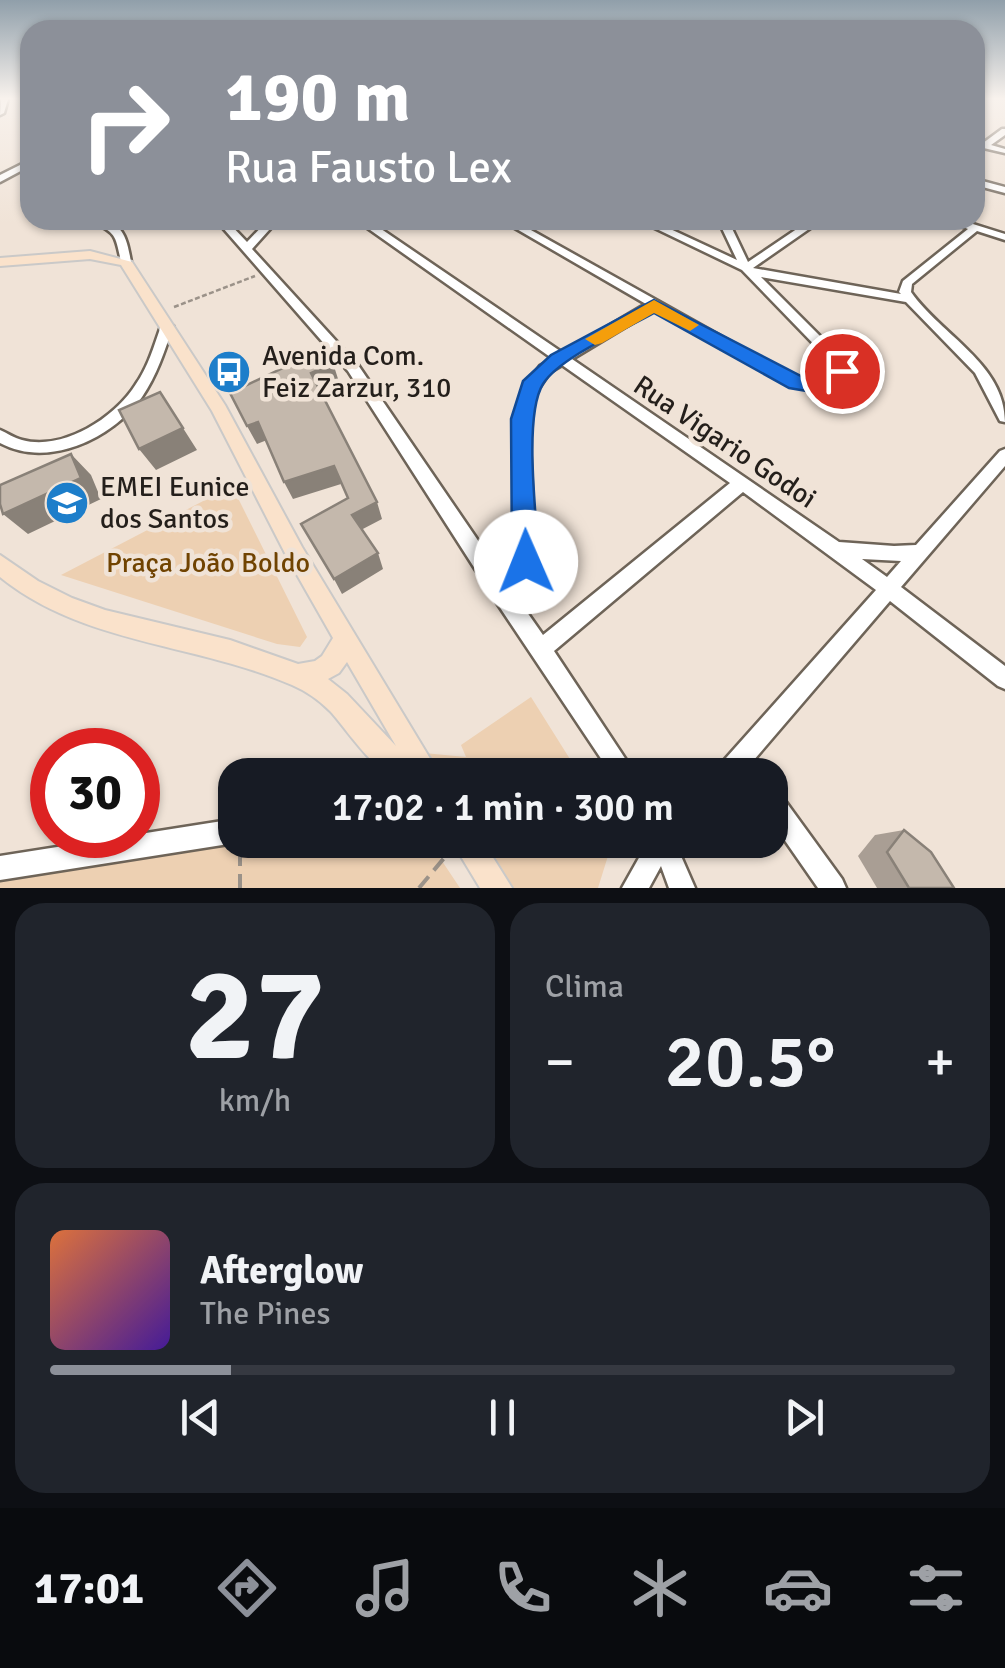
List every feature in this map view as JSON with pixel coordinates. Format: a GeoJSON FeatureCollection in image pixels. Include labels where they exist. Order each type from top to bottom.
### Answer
{"type":"FeatureCollection","features":[{"type":"Feature","properties":{"kind":"main road"},"geometry":{"type":"LineString","coordinates":[[0,262],[105,255],[126,262],[219,409],[296,553],[417,758]]}},
{"type":"Feature","properties":{"kind":"main road"},"geometry":{"type":"LineString","coordinates":[[0,564],[14,578],[57,600],[124,626],[203,644],[298,676],[336,700],[375,758]]}},
{"type":"Feature","properties":{"kind":"main road"},"geometry":{"type":"LineString","coordinates":[[298,676],[315,674],[330,664],[342,650],[345,634]]}},
{"type":"Feature","properties":{"kind":"main road"},"geometry":{"type":"LineString","coordinates":[[475,858],[497,888]]}},
{"type":"Feature","properties":{"kind":"street"},"geometry":{"type":"LineString","coordinates":[[114,230],[121,236],[126,262]]}},
{"type":"Feature","properties":{"kind":"street"},"geometry":{"type":"LineString","coordinates":[[230,230],[353,368],[613,758]]}},
{"type":"Feature","properties":{"kind":"street"},"geometry":{"type":"LineString","coordinates":[[248,247],[264,230]]}},
{"type":"Feature","properties":{"kind":"street","name":"Rua Vigario Godoi"},"geometry":{"type":"LineString","coordinates":[[375,230],[558,360],[838,549],[1005,679]]}},
{"type":"Feature","properties":{"kind":"street"},"geometry":{"type":"LineString","coordinates":[[523,230],[780,376],[810,386],[834,384],[841,378],[838,362],[749,270],[728,230]]}},
{"type":"Feature","properties":{"kind":"street"},"geometry":{"type":"LineString","coordinates":[[664,230],[749,270],[908,299],[980,370],[1005,418]]}},
{"type":"Feature","properties":{"kind":"street"},"geometry":{"type":"LineString","coordinates":[[749,270],[804,230]]}},
{"type":"Feature","properties":{"kind":"street"},"geometry":{"type":"LineString","coordinates":[[908,299],[907,283],[972,230]]}},
{"type":"Feature","properties":{"kind":"street"},"geometry":{"type":"LineString","coordinates":[[105,255],[121,236]]}},
{"type":"Feature","properties":{"kind":"street"},"geometry":{"type":"LineString","coordinates":[[504,598],[526,562],[522,419],[527,394],[534,381],[558,360],[654,305]]}},
{"type":"Feature","properties":{"kind":"street"},"geometry":{"type":"LineString","coordinates":[[0,436],[12,445],[55,446],[100,427],[136,397],[149,376],[163,319]]}},
{"type":"Feature","properties":{"kind":"street"},"geometry":{"type":"LineString","coordinates":[[749,758],[1005,454]]}},
{"type":"Feature","properties":{"kind":"street"},"geometry":{"type":"LineString","coordinates":[[540,650],[742,483]]}},
{"type":"Feature","properties":{"kind":"street"},"geometry":{"type":"LineString","coordinates":[[838,549],[922,552]]}},
{"type":"Feature","properties":{"kind":"street"},"geometry":{"type":"LineString","coordinates":[[788,824],[833,888]]}},
{"type":"Feature","properties":{"kind":"street"},"geometry":{"type":"LineString","coordinates":[[0,868],[218,835]]}},
{"type":"Feature","properties":{"kind":"street"},"geometry":{"type":"LineString","coordinates":[[635,888],[652,858]]}},
{"type":"Feature","properties":{"kind":"street"},"geometry":{"type":"LineString","coordinates":[[670,858],[682,888]]}},
{"type":"Feature","properties":{"kind":"path"},"geometry":{"type":"LineString","coordinates":[[163,319],[268,270]]}},
{"type":"Feature","properties":{"kind":"path"},"geometry":{"type":"LineString","coordinates":[[240,858],[240,888]]}},
{"type":"Feature","properties":{"kind":"path"},"geometry":{"type":"LineString","coordinates":[[419,888],[446,858]]}},
{"type":"Feature","properties":{"kind":"green space","name":"Praça João Boldo"},"geometry":{"type":"Polygon","coordinates":[[[232,486],[307,637],[300,647],[277,644],[61,575],[232,486]]]}},
{"type":"Feature","properties":{"kind":"green space"},"geometry":{"type":"Polygon","coordinates":[[[531,697],[569,758],[427,758],[424,753],[466,757],[461,745],[531,697]]]}},
{"type":"Feature","properties":{"kind":"green space"},"geometry":{"type":"Polygon","coordinates":[[[218,845],[218,858],[440,858],[460,888],[0,888],[0,877],[129,858],[160,858],[160,853],[218,845]]]}},
{"type":"Feature","properties":{"kind":"green space"},"geometry":{"type":"Polygon","coordinates":[[[492,858],[607,858],[598,888],[512,888],[492,858]]]}},
{"type":"Feature","properties":{"kind":"building"},"geometry":{"type":"Polygon","coordinates":[[[323,349],[333,363],[311,373],[377,502],[352,515],[378,553],[334,579],[301,524],[348,498],[334,466],[284,482],[258,422],[247,426],[230,393],[323,349]]]}},
{"type":"Feature","properties":{"kind":"building"},"geometry":{"type":"Polygon","coordinates":[[[160,392],[183,428],[139,449],[119,410],[160,392]]]}},
{"type":"Feature","properties":{"kind":"building"},"geometry":{"type":"Polygon","coordinates":[[[71,454],[81,478],[3,514],[0,485],[71,454]]]}},
{"type":"Feature","properties":{"kind":"building"},"geometry":{"type":"Polygon","coordinates":[[[904,830],[931,852],[954,888],[909,888],[887,852],[904,830]]]}},
{"type":"Feature","properties":{"kind":"slow traffic"},"geometry":{"type":"LineString","coordinates":[[595,339],[654,305],[690,325]]}},
{"type":"Feature","properties":{"kind":"place","name":"Avenida Com. Feiz Zarzur, 310"},"geometry":{"type":"Point","coordinates":[229,372]}},
{"type":"Feature","properties":{"kind":"place","name":"EMEI Eunice dos Santos"},"geometry":{"type":"Point","coordinates":[67,503]}},
{"type":"Feature","properties":{"kind":"route"},"geometry":{"type":"LineString","coordinates":[[526,562],[522,419],[534,381],[558,360],[654,305],[796,382],[824,387],[841,378],[842,371]]}}]}
